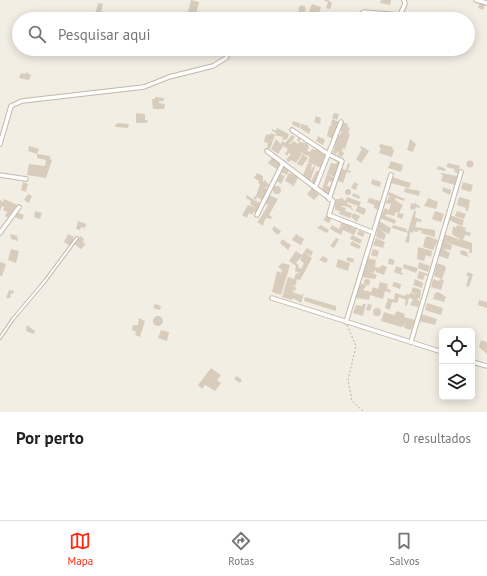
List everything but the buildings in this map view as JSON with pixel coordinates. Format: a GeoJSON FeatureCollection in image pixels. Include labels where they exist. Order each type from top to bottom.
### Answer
{"type":"FeatureCollection","features":[{"type":"Feature","properties":{"kind":"street"},"geometry":{"type":"LineString","coordinates":[[401,12],[405,4],[404,0]]}},
{"type":"Feature","properties":{"kind":"street"},"geometry":{"type":"LineString","coordinates":[[476,0],[487,3]]}},
{"type":"Feature","properties":{"kind":"street"},"geometry":{"type":"LineString","coordinates":[[0,144],[11,106],[22,100],[144,87],[169,77],[213,66],[227,56]]}},
{"type":"Feature","properties":{"kind":"street"},"geometry":{"type":"LineString","coordinates":[[315,188],[340,122]]}},
{"type":"Feature","properties":{"kind":"street"},"geometry":{"type":"LineString","coordinates":[[292,130],[328,154],[342,161],[329,198]]}},
{"type":"Feature","properties":{"kind":"street"},"geometry":{"type":"LineString","coordinates":[[267,151],[333,201],[329,215],[372,232]]}},
{"type":"Feature","properties":{"kind":"street"},"geometry":{"type":"LineString","coordinates":[[257,215],[283,163]]}},
{"type":"Feature","properties":{"kind":"street"},"geometry":{"type":"LineString","coordinates":[[411,342],[462,172]]}},
{"type":"Feature","properties":{"kind":"street"},"geometry":{"type":"LineString","coordinates":[[0,175],[26,179]]}},
{"type":"Feature","properties":{"kind":"street"},"geometry":{"type":"LineString","coordinates":[[346,322],[372,232],[391,175]]}},
{"type":"Feature","properties":{"kind":"street"},"geometry":{"type":"LineString","coordinates":[[0,232],[19,207]]}},
{"type":"Feature","properties":{"kind":"street"},"geometry":{"type":"LineString","coordinates":[[272,298],[439,351]]}},
{"type":"Feature","properties":{"kind":"street"},"geometry":{"type":"LineString","coordinates":[[475,363],[487,366]]}},
{"type":"Feature","properties":{"kind":"lane"},"geometry":{"type":"LineString","coordinates":[[0,338],[13,319],[46,281],[77,238]]}},
{"type":"Feature","properties":{"kind":"path"},"geometry":{"type":"LineString","coordinates":[[346,322],[356,346],[348,380],[352,401],[364,412]]}}]}
